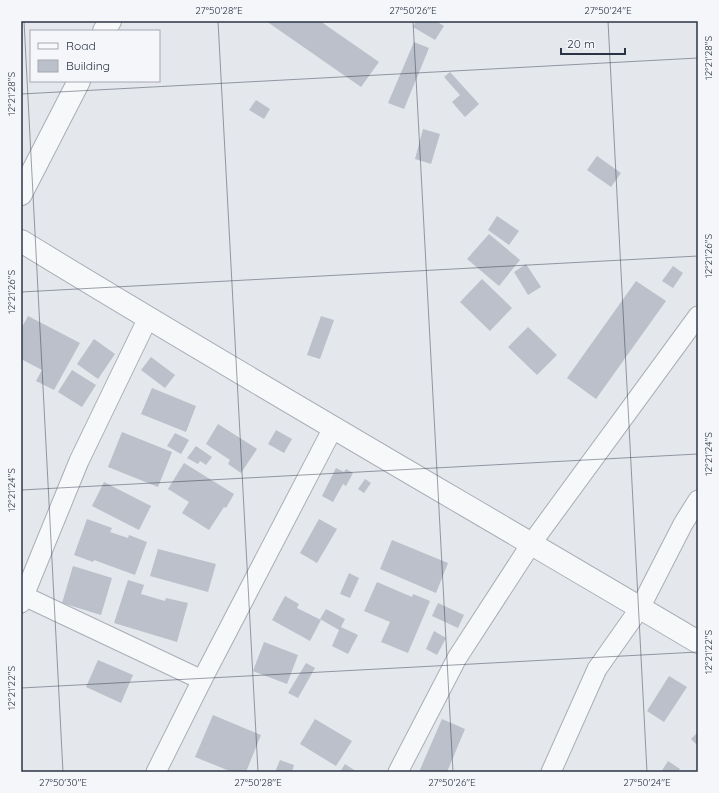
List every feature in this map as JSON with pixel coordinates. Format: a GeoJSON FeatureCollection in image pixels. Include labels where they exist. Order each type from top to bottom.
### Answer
{"type":"FeatureCollection","features":[{"type":"Feature","properties":{"kind":"street"},"geometry":{"type":"LineString","coordinates":[[105,30],[110,21]]}},
{"type":"Feature","properties":{"kind":"street"},"geometry":{"type":"LineString","coordinates":[[21,194],[78,82]]}},
{"type":"Feature","properties":{"kind":"street"},"geometry":{"type":"LineString","coordinates":[[21,241],[333,428],[698,642]]}},
{"type":"Feature","properties":{"kind":"street"},"geometry":{"type":"LineString","coordinates":[[398,772],[457,658],[531,544],[698,316]]}},
{"type":"Feature","properties":{"kind":"street"},"geometry":{"type":"LineString","coordinates":[[148,318],[79,462],[23,600],[202,680]]}},
{"type":"Feature","properties":{"kind":"street"},"geometry":{"type":"LineString","coordinates":[[156,772],[333,428]]}},
{"type":"Feature","properties":{"kind":"street"},"geometry":{"type":"LineString","coordinates":[[551,772],[597,669],[698,500]]}},
{"type":"Feature","properties":{"kind":"building"},"geometry":{"type":"Polygon","coordinates":[[[266,21],[320,21],[379,62],[361,87],[266,21]]]}},
{"type":"Feature","properties":{"kind":"building"},"geometry":{"type":"Polygon","coordinates":[[[416,21],[436,21],[444,26],[435,40],[413,27],[416,21]]]}},
{"type":"Feature","properties":{"kind":"building"},"geometry":{"type":"Polygon","coordinates":[[[414,42],[429,48],[404,109],[388,103],[414,42]]]}},
{"type":"Feature","properties":{"kind":"building"},"geometry":{"type":"Polygon","coordinates":[[[450,72],[479,104],[465,117],[452,102],[460,95],[444,77],[450,72]]]}},
{"type":"Feature","properties":{"kind":"building"},"geometry":{"type":"Polygon","coordinates":[[[256,100],[270,109],[264,119],[249,110],[256,100]]]}},
{"type":"Feature","properties":{"kind":"building"},"geometry":{"type":"Polygon","coordinates":[[[423,129],[440,134],[431,164],[415,159],[423,129]]]}},
{"type":"Feature","properties":{"kind":"building"},"geometry":{"type":"Polygon","coordinates":[[[597,156],[621,173],[611,187],[587,170],[597,156]]]}},
{"type":"Feature","properties":{"kind":"building"},"geometry":{"type":"Polygon","coordinates":[[[497,216],[519,231],[509,245],[488,230],[497,216]]]}},
{"type":"Feature","properties":{"kind":"building"},"geometry":{"type":"Polygon","coordinates":[[[489,234],[520,260],[499,286],[467,259],[489,234]]]}},
{"type":"Feature","properties":{"kind":"building"},"geometry":{"type":"Polygon","coordinates":[[[526,264],[541,287],[528,295],[514,272],[526,264]]]}},
{"type":"Feature","properties":{"kind":"building"},"geometry":{"type":"Polygon","coordinates":[[[673,266],[683,273],[673,288],[662,281],[673,266]]]}},
{"type":"Feature","properties":{"kind":"building"},"geometry":{"type":"Polygon","coordinates":[[[482,279],[512,308],[490,331],[460,302],[482,279]]]}},
{"type":"Feature","properties":{"kind":"building"},"geometry":{"type":"Polygon","coordinates":[[[636,281],[666,301],[596,399],[567,378],[636,281]]]}},
{"type":"Feature","properties":{"kind":"building"},"geometry":{"type":"Polygon","coordinates":[[[28,316],[80,343],[54,390],[36,381],[42,370],[21,359],[21,329],[28,316]]]}},
{"type":"Feature","properties":{"kind":"building"},"geometry":{"type":"Polygon","coordinates":[[[321,316],[334,320],[320,359],[307,355],[321,316]]]}},
{"type":"Feature","properties":{"kind":"building"},"geometry":{"type":"Polygon","coordinates":[[[528,327],[557,355],[537,375],[508,347],[528,327]]]}},
{"type":"Feature","properties":{"kind":"building"},"geometry":{"type":"Polygon","coordinates":[[[94,339],[115,354],[98,379],[77,364],[94,339]]]}},
{"type":"Feature","properties":{"kind":"building"},"geometry":{"type":"Polygon","coordinates":[[[151,357],[175,375],[165,388],[141,370],[151,357]]]}},
{"type":"Feature","properties":{"kind":"building"},"geometry":{"type":"Polygon","coordinates":[[[72,370],[96,385],[82,407],[58,392],[72,370]]]}},
{"type":"Feature","properties":{"kind":"building"},"geometry":{"type":"Polygon","coordinates":[[[152,388],[196,406],[186,432],[141,414],[152,388]]]}},
{"type":"Feature","properties":{"kind":"building"},"geometry":{"type":"Polygon","coordinates":[[[218,424],[257,449],[241,473],[228,464],[230,460],[206,444],[218,424]]]}},
{"type":"Feature","properties":{"kind":"building"},"geometry":{"type":"Polygon","coordinates":[[[276,430],[292,439],[284,453],[268,444],[276,430]]]}},
{"type":"Feature","properties":{"kind":"building"},"geometry":{"type":"Polygon","coordinates":[[[122,432],[172,452],[158,487],[108,467],[122,432]]]}},
{"type":"Feature","properties":{"kind":"building"},"geometry":{"type":"Polygon","coordinates":[[[175,433],[189,440],[181,454],[167,446],[175,433]]]}},
{"type":"Feature","properties":{"kind":"building"},"geometry":{"type":"Polygon","coordinates":[[[196,446],[212,457],[206,465],[200,461],[198,464],[187,458],[196,446]]]}},
{"type":"Feature","properties":{"kind":"building"},"geometry":{"type":"Polygon","coordinates":[[[184,463],[234,494],[226,508],[224,507],[209,530],[182,513],[189,502],[168,489],[184,463]]]}},
{"type":"Feature","properties":{"kind":"building"},"geometry":{"type":"Polygon","coordinates":[[[336,468],[344,472],[346,469],[353,473],[346,486],[343,484],[333,502],[322,496],[336,468]]]}},
{"type":"Feature","properties":{"kind":"building"},"geometry":{"type":"Polygon","coordinates":[[[365,479],[371,483],[364,493],[358,489],[365,479]]]}},
{"type":"Feature","properties":{"kind":"building"},"geometry":{"type":"Polygon","coordinates":[[[104,482],[151,506],[139,530],[92,506],[104,482]]]}},
{"type":"Feature","properties":{"kind":"building"},"geometry":{"type":"Polygon","coordinates":[[[87,519],[112,528],[110,532],[128,538],[129,535],[147,542],[135,575],[94,560],[93,562],[74,555],[87,519]]]}},
{"type":"Feature","properties":{"kind":"building"},"geometry":{"type":"Polygon","coordinates":[[[319,519],[337,529],[317,563],[300,553],[319,519]]]}},
{"type":"Feature","properties":{"kind":"building"},"geometry":{"type":"Polygon","coordinates":[[[392,540],[448,563],[436,593],[380,569],[392,540]]]}},
{"type":"Feature","properties":{"kind":"building"},"geometry":{"type":"Polygon","coordinates":[[[158,549],[216,564],[208,592],[150,576],[158,549]]]}},
{"type":"Feature","properties":{"kind":"building"},"geometry":{"type":"Polygon","coordinates":[[[73,566],[112,578],[101,615],[62,603],[73,566]]]}},
{"type":"Feature","properties":{"kind":"building"},"geometry":{"type":"Polygon","coordinates":[[[349,573],[359,578],[350,598],[340,594],[349,573]]]}},
{"type":"Feature","properties":{"kind":"building"},"geometry":{"type":"Polygon","coordinates":[[[128,580],[144,585],[141,594],[165,601],[166,598],[188,603],[177,642],[114,623],[128,580]]]}},
{"type":"Feature","properties":{"kind":"building"},"geometry":{"type":"Polygon","coordinates":[[[377,582],[412,597],[413,594],[430,601],[408,653],[381,642],[390,622],[364,611],[377,582]]]}},
{"type":"Feature","properties":{"kind":"building"},"geometry":{"type":"Polygon","coordinates":[[[285,596],[299,604],[297,608],[321,620],[310,641],[272,620],[285,596]]]}},
{"type":"Feature","properties":{"kind":"building"},"geometry":{"type":"Polygon","coordinates":[[[438,603],[464,615],[458,628],[432,616],[438,603]]]}},
{"type":"Feature","properties":{"kind":"building"},"geometry":{"type":"Polygon","coordinates":[[[326,609],[345,619],[341,627],[358,635],[348,654],[332,646],[339,630],[320,619],[326,609]]]}},
{"type":"Feature","properties":{"kind":"building"},"geometry":{"type":"Polygon","coordinates":[[[434,631],[446,638],[437,655],[426,649],[434,631]]]}},
{"type":"Feature","properties":{"kind":"building"},"geometry":{"type":"Polygon","coordinates":[[[264,642],[298,655],[287,684],[253,671],[264,642]]]}},
{"type":"Feature","properties":{"kind":"building"},"geometry":{"type":"Polygon","coordinates":[[[98,660],[133,675],[121,703],[86,687],[98,660]]]}},
{"type":"Feature","properties":{"kind":"building"},"geometry":{"type":"Polygon","coordinates":[[[306,663],[315,668],[298,698],[288,693],[306,663]]]}},
{"type":"Feature","properties":{"kind":"building"},"geometry":{"type":"Polygon","coordinates":[[[669,676],[687,687],[664,722],[647,711],[669,676]]]}},
{"type":"Feature","properties":{"kind":"building"},"geometry":{"type":"Polygon","coordinates":[[[213,715],[261,735],[246,772],[232,772],[195,757],[213,715]]]}},
{"type":"Feature","properties":{"kind":"building"},"geometry":{"type":"Polygon","coordinates":[[[315,719],[352,741],[336,766],[300,744],[315,719]]]}},
{"type":"Feature","properties":{"kind":"building"},"geometry":{"type":"Polygon","coordinates":[[[442,719],[465,729],[447,772],[419,772],[442,719]]]}},
{"type":"Feature","properties":{"kind":"building"},"geometry":{"type":"Polygon","coordinates":[[[698,732],[698,746],[691,739],[698,732]]]}},
{"type":"Feature","properties":{"kind":"building"},"geometry":{"type":"Polygon","coordinates":[[[280,760],[294,765],[292,772],[275,772],[280,760]]]}},
{"type":"Feature","properties":{"kind":"building"},"geometry":{"type":"Polygon","coordinates":[[[668,761],[680,769],[678,772],[661,772],[668,761]]]}},
{"type":"Feature","properties":{"kind":"building"},"geometry":{"type":"Polygon","coordinates":[[[345,764],[357,772],[340,772],[345,764]]]}}]}
